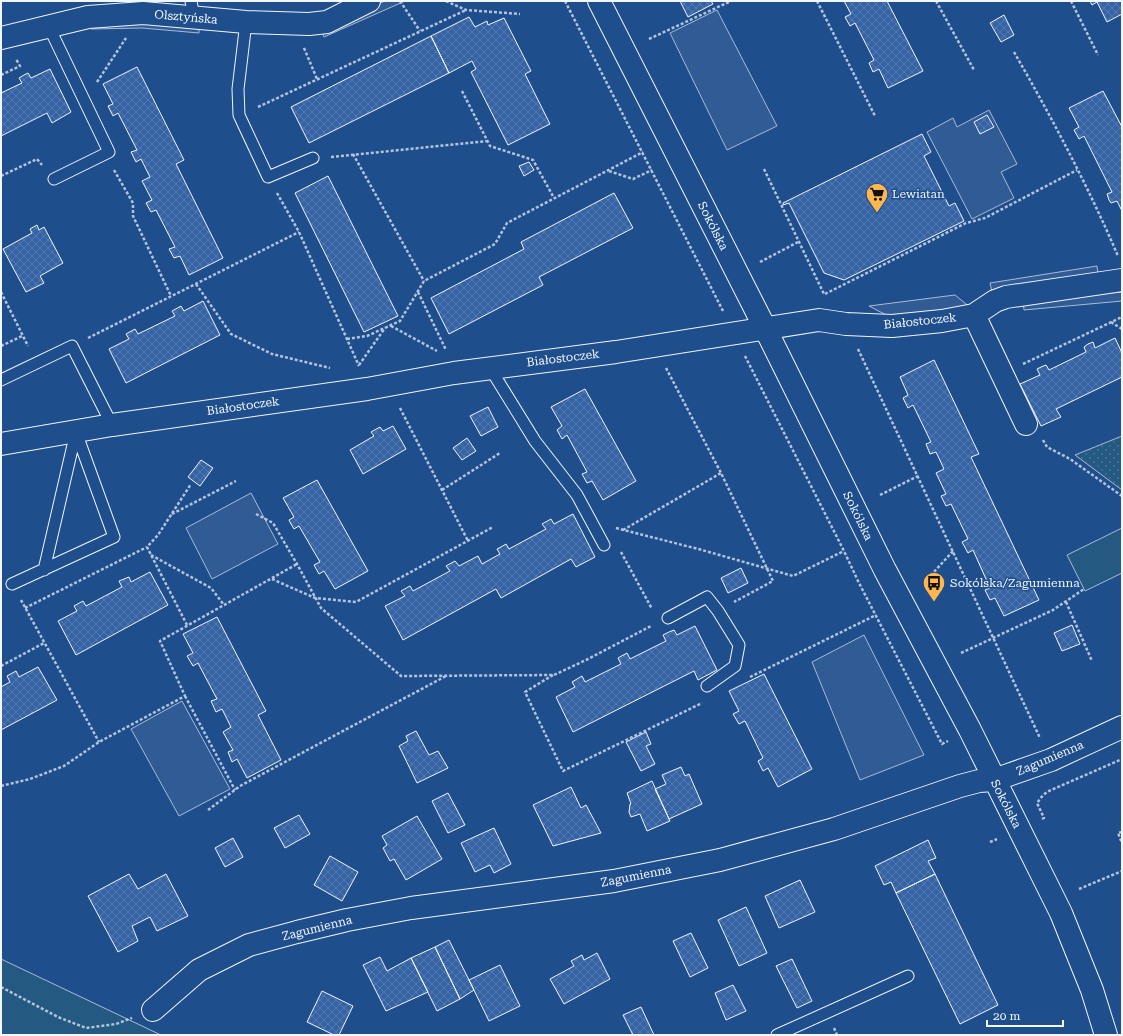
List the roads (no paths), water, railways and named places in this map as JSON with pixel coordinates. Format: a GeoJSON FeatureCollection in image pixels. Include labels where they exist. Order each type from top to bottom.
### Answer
{"type":"FeatureCollection","features":[{"type":"Feature","properties":{"kind":"street","name":"Olsztyńska"},"geometry":{"type":"LineString","coordinates":[[1,38],[88,17],[192,9],[246,22],[310,24],[327,22],[369,1]]}},
{"type":"Feature","properties":{"kind":"street","name":"Sokólska"},"geometry":{"type":"LineString","coordinates":[[599,1],[765,328],[885,570],[970,730],[1061,913],[1092,990],[1106,1035]]}},
{"type":"Feature","properties":{"kind":"street","name":"Białostoczek"},"geometry":{"type":"LineString","coordinates":[[1,444],[112,425],[367,389],[391,384],[451,365],[490,368],[616,352],[819,320],[846,324],[892,326],[942,321],[974,315],[995,301],[1006,297],[1120,270]]}},
{"type":"Feature","properties":{"kind":"street"},"geometry":{"type":"LineString","coordinates":[[974,315],[1026,424]]}},
{"type":"Feature","properties":{"kind":"street","name":"Zagumienna"},"geometry":{"type":"LineString","coordinates":[[153,1010],[199,970],[249,945],[347,920],[411,908],[614,881],[720,860],[834,829],[960,786],[979,781],[994,780],[1051,760],[1122,727]]}},
{"type":"Feature","properties":{"kind":"lane"},"geometry":{"type":"LineString","coordinates":[[246,22],[238,89],[239,115],[268,177],[313,158]]}},
{"type":"Feature","properties":{"kind":"lane"},"geometry":{"type":"LineString","coordinates":[[49,27],[109,152],[54,180]]}},
{"type":"Feature","properties":{"kind":"lane"},"geometry":{"type":"LineString","coordinates":[[1,380],[72,346],[112,425]]}},
{"type":"Feature","properties":{"kind":"lane"},"geometry":{"type":"LineString","coordinates":[[490,368],[535,441],[577,495],[604,545]]}},
{"type":"Feature","properties":{"kind":"lane"},"geometry":{"type":"LineString","coordinates":[[44,570],[76,432]]}},
{"type":"Feature","properties":{"kind":"lane"},"geometry":{"type":"LineString","coordinates":[[12,584],[114,537],[76,432]]}},
{"type":"Feature","properties":{"kind":"lane"},"geometry":{"type":"LineString","coordinates":[[664,620],[707,597],[718,611],[739,645],[735,666],[707,686]]}},
{"type":"Feature","properties":{"kind":"lane"},"geometry":{"type":"LineString","coordinates":[[777,1035],[908,976]]}},
{"type":"Feature","properties":{"kind":"place","name":"Lewiatan"},"geometry":{"type":"Point","coordinates":[877,214]}},
{"type":"Feature","properties":{"kind":"place","name":"Sokólska/Zagumienna"},"geometry":{"type":"Point","coordinates":[934,602]}}]}
